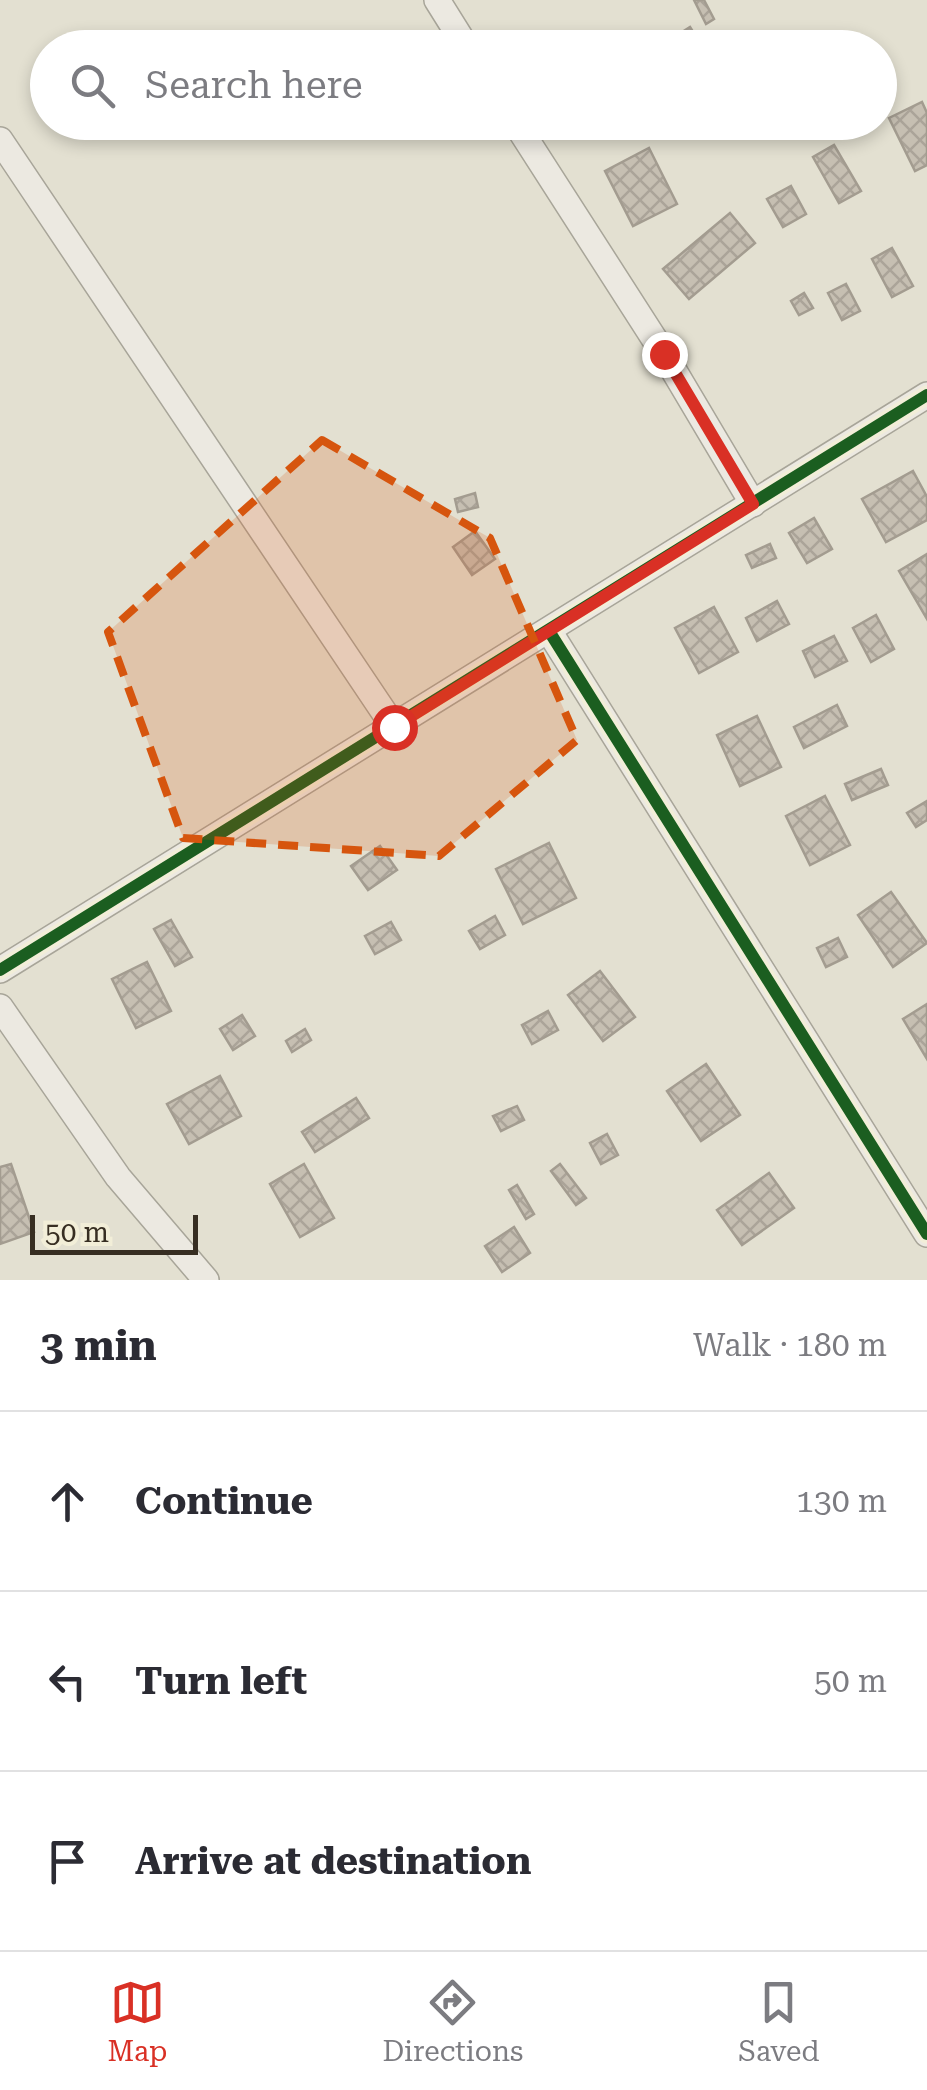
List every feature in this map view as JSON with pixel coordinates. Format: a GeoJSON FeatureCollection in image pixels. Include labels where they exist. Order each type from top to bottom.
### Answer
{"type":"FeatureCollection","features":[{"type":"Feature","properties":{"kind":"street"},"geometry":{"type":"LineString","coordinates":[[437,0],[456,30]]}},
{"type":"Feature","properties":{"kind":"street"},"geometry":{"type":"LineString","coordinates":[[0,140],[394,727]]}},
{"type":"Feature","properties":{"kind":"street"},"geometry":{"type":"LineString","coordinates":[[527,140],[664,354],[753,504]]}},
{"type":"Feature","properties":{"kind":"street"},"geometry":{"type":"LineString","coordinates":[[0,970],[927,394]]}},
{"type":"Feature","properties":{"kind":"street"},"geometry":{"type":"LineString","coordinates":[[549,631],[927,1234]]}},
{"type":"Feature","properties":{"kind":"street"},"geometry":{"type":"LineString","coordinates":[[0,1007],[118,1177],[206,1280]]}},
{"type":"Feature","properties":{"kind":"highlighted area"},"geometry":{"type":"Polygon","coordinates":[[[322,440],[490,538],[577,740],[439,856],[183,838],[108,632],[322,440]]]}},
{"type":"Feature","properties":{"kind":"building"},"geometry":{"type":"Polygon","coordinates":[[[694,0],[704,0],[714,19],[706,24],[694,0]]]}},
{"type":"Feature","properties":{"kind":"building"},"geometry":{"type":"Polygon","coordinates":[[[922,102],[927,113],[927,165],[915,171],[897,134],[897,114],[922,102]]]}},
{"type":"Feature","properties":{"kind":"building"},"geometry":{"type":"Polygon","coordinates":[[[834,145],[861,191],[839,203],[813,157],[834,145]]]}},
{"type":"Feature","properties":{"kind":"building"},"geometry":{"type":"Polygon","coordinates":[[[649,148],[677,204],[633,226],[605,171],[649,148]]]}},
{"type":"Feature","properties":{"kind":"building"},"geometry":{"type":"Polygon","coordinates":[[[791,186],[806,214],[783,227],[767,199],[791,186]]]}},
{"type":"Feature","properties":{"kind":"building"},"geometry":{"type":"Polygon","coordinates":[[[730,213],[755,243],[689,299],[663,269],[730,213]]]}},
{"type":"Feature","properties":{"kind":"building"},"geometry":{"type":"Polygon","coordinates":[[[892,248],[913,286],[892,297],[872,259],[892,248]]]}},
{"type":"Feature","properties":{"kind":"building"},"geometry":{"type":"Polygon","coordinates":[[[846,284],[860,311],[842,320],[828,293],[846,284]]]}},
{"type":"Feature","properties":{"kind":"building"},"geometry":{"type":"Polygon","coordinates":[[[804,293],[813,308],[799,315],[791,301],[804,293]]]}},
{"type":"Feature","properties":{"kind":"building"},"geometry":{"type":"Polygon","coordinates":[[[913,471],[927,497],[927,520],[886,542],[862,499],[913,471]]]}},
{"type":"Feature","properties":{"kind":"building"},"geometry":{"type":"Polygon","coordinates":[[[475,493],[478,507],[458,512],[455,499],[475,493]]]}},
{"type":"Feature","properties":{"kind":"building"},"geometry":{"type":"Polygon","coordinates":[[[814,518],[832,549],[807,563],[789,533],[814,518]]]}},
{"type":"Feature","properties":{"kind":"building"},"geometry":{"type":"Polygon","coordinates":[[[475,531],[495,559],[472,575],[453,547],[475,531]]]}},
{"type":"Feature","properties":{"kind":"building"},"geometry":{"type":"Polygon","coordinates":[[[770,544],[776,558],[752,568],[746,555],[770,544]]]}},
{"type":"Feature","properties":{"kind":"building"},"geometry":{"type":"Polygon","coordinates":[[[927,554],[927,619],[899,571],[927,554]]]}},
{"type":"Feature","properties":{"kind":"building"},"geometry":{"type":"Polygon","coordinates":[[[777,601],[789,624],[757,641],[746,618],[777,601]]]}},
{"type":"Feature","properties":{"kind":"building"},"geometry":{"type":"Polygon","coordinates":[[[714,607],[738,652],[699,673],[675,628],[714,607]]]}},
{"type":"Feature","properties":{"kind":"building"},"geometry":{"type":"Polygon","coordinates":[[[876,615],[894,649],[871,662],[853,628],[876,615]]]}},
{"type":"Feature","properties":{"kind":"building"},"geometry":{"type":"Polygon","coordinates":[[[834,636],[847,661],[815,677],[803,651],[834,636]]]}},
{"type":"Feature","properties":{"kind":"building"},"geometry":{"type":"Polygon","coordinates":[[[837,705],[847,726],[804,748],[794,727],[837,705]]]}},
{"type":"Feature","properties":{"kind":"building"},"geometry":{"type":"Polygon","coordinates":[[[757,716],[781,767],[740,786],[717,735],[757,716]]]}},
{"type":"Feature","properties":{"kind":"building"},"geometry":{"type":"Polygon","coordinates":[[[881,769],[888,785],[852,800],[845,784],[881,769]]]}},
{"type":"Feature","properties":{"kind":"building"},"geometry":{"type":"Polygon","coordinates":[[[825,796],[850,845],[810,865],[786,816],[825,796]]]}},
{"type":"Feature","properties":{"kind":"building"},"geometry":{"type":"Polygon","coordinates":[[[927,801],[927,820],[916,827],[907,813],[927,801]]]}},
{"type":"Feature","properties":{"kind":"building"},"geometry":{"type":"Polygon","coordinates":[[[549,843],[576,898],[523,924],[496,869],[549,843]]]}},
{"type":"Feature","properties":{"kind":"building"},"geometry":{"type":"Polygon","coordinates":[[[380,846],[397,870],[368,890],[351,866],[380,846]]]}},
{"type":"Feature","properties":{"kind":"building"},"geometry":{"type":"Polygon","coordinates":[[[891,892],[927,943],[893,967],[858,915],[891,892]]]}},
{"type":"Feature","properties":{"kind":"building"},"geometry":{"type":"Polygon","coordinates":[[[495,916],[505,935],[480,949],[469,931],[495,916]]]}},
{"type":"Feature","properties":{"kind":"building"},"geometry":{"type":"Polygon","coordinates":[[[171,920],[192,957],[175,966],[154,929],[171,920]]]}},
{"type":"Feature","properties":{"kind":"building"},"geometry":{"type":"Polygon","coordinates":[[[391,922],[401,940],[375,954],[365,936],[391,922]]]}},
{"type":"Feature","properties":{"kind":"building"},"geometry":{"type":"Polygon","coordinates":[[[838,938],[847,957],[826,967],[817,948],[838,938]]]}},
{"type":"Feature","properties":{"kind":"building"},"geometry":{"type":"Polygon","coordinates":[[[147,962],[171,1011],[136,1028],[112,979],[147,962]]]}},
{"type":"Feature","properties":{"kind":"building"},"geometry":{"type":"Polygon","coordinates":[[[600,971],[635,1017],[603,1041],[568,995],[600,971]]]}},
{"type":"Feature","properties":{"kind":"building"},"geometry":{"type":"Polygon","coordinates":[[[927,1004],[927,1059],[903,1019],[927,1004]]]}},
{"type":"Feature","properties":{"kind":"building"},"geometry":{"type":"Polygon","coordinates":[[[548,1011],[558,1030],[532,1044],[522,1025],[548,1011]]]}},
{"type":"Feature","properties":{"kind":"building"},"geometry":{"type":"Polygon","coordinates":[[[242,1015],[255,1036],[233,1050],[220,1029],[242,1015]]]}},
{"type":"Feature","properties":{"kind":"building"},"geometry":{"type":"Polygon","coordinates":[[[305,1029],[311,1040],[292,1052],[286,1041],[305,1029]]]}},
{"type":"Feature","properties":{"kind":"building"},"geometry":{"type":"Polygon","coordinates":[[[706,1064],[740,1115],[701,1141],[667,1091],[706,1064]]]}},
{"type":"Feature","properties":{"kind":"building"},"geometry":{"type":"Polygon","coordinates":[[[220,1076],[241,1116],[189,1144],[167,1104],[220,1076]]]}},
{"type":"Feature","properties":{"kind":"building"},"geometry":{"type":"Polygon","coordinates":[[[356,1098],[369,1118],[315,1152],[302,1132],[356,1098]]]}},
{"type":"Feature","properties":{"kind":"building"},"geometry":{"type":"Polygon","coordinates":[[[517,1106],[524,1120],[501,1131],[493,1116],[517,1106]]]}},
{"type":"Feature","properties":{"kind":"building"},"geometry":{"type":"Polygon","coordinates":[[[607,1134],[618,1155],[601,1164],[590,1143],[607,1134]]]}},
{"type":"Feature","properties":{"kind":"building"},"geometry":{"type":"Polygon","coordinates":[[[11,1164],[34,1232],[0,1244],[0,1167],[11,1164]]]}},
{"type":"Feature","properties":{"kind":"building"},"geometry":{"type":"Polygon","coordinates":[[[304,1164],[334,1218],[300,1237],[270,1184],[304,1164]]]}},
{"type":"Feature","properties":{"kind":"building"},"geometry":{"type":"Polygon","coordinates":[[[560,1164],[586,1198],[576,1205],[551,1171],[560,1164]]]}},
{"type":"Feature","properties":{"kind":"building"},"geometry":{"type":"Polygon","coordinates":[[[769,1173],[794,1208],[742,1245],[717,1210],[769,1173]]]}},
{"type":"Feature","properties":{"kind":"building"},"geometry":{"type":"Polygon","coordinates":[[[517,1185],[534,1214],[526,1219],[509,1190],[517,1185]]]}},
{"type":"Feature","properties":{"kind":"building"},"geometry":{"type":"Polygon","coordinates":[[[514,1227],[530,1253],[502,1272],[485,1246],[514,1227]]]}},
{"type":"Feature","properties":{"kind":"cycle path"},"geometry":{"type":"LineString","coordinates":[[0,970],[927,395]]}},
{"type":"Feature","properties":{"kind":"cycle path"},"geometry":{"type":"LineString","coordinates":[[549,631],[927,1234]]}},
{"type":"Feature","properties":{"kind":"route"},"geometry":{"type":"LineString","coordinates":[[394,727],[753,504],[664,354]]}}]}
